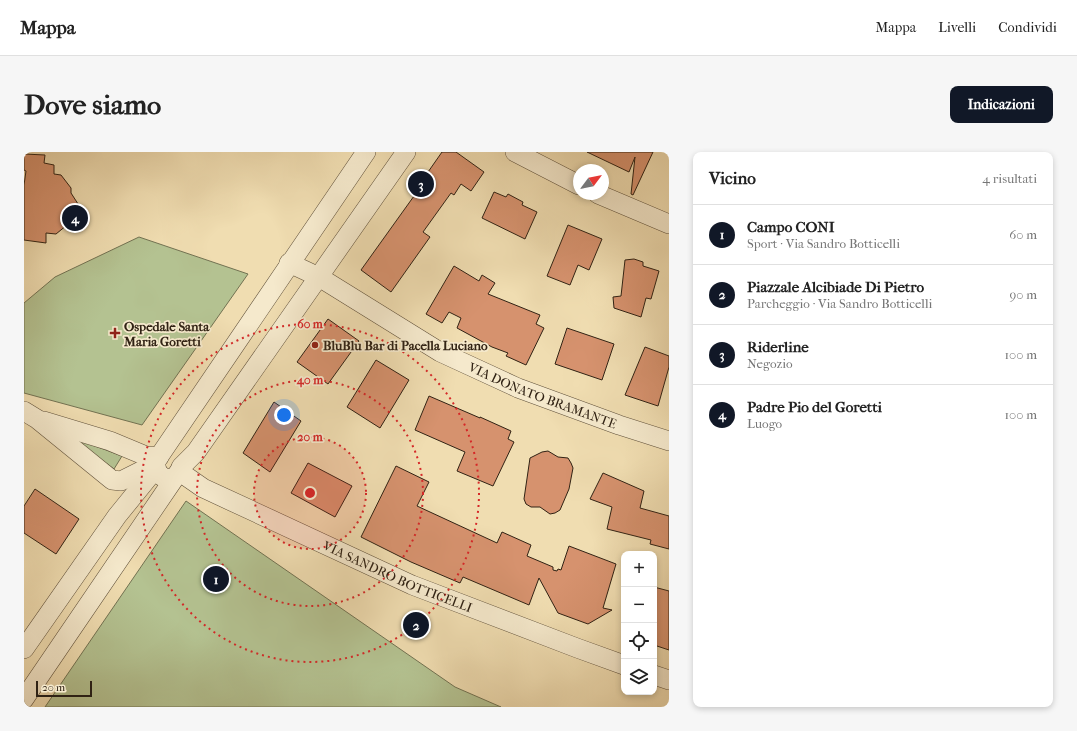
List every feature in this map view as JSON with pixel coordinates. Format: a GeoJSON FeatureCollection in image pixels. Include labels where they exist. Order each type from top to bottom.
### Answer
{"type":"FeatureCollection","features":[{"type":"Feature","properties":{"kind":"street"},"geometry":{"type":"LineString","coordinates":[[24,649],[117,516],[158,461],[366,152]]}},
{"type":"Feature","properties":{"kind":"street"},"geometry":{"type":"LineString","coordinates":[[24,699],[180,471],[196,452],[406,152]]}},
{"type":"Feature","properties":{"kind":"street"},"geometry":{"type":"LineString","coordinates":[[515,152],[573,182]]}},
{"type":"Feature","properties":{"kind":"street"},"geometry":{"type":"LineString","coordinates":[[609,199],[669,224]]}},
{"type":"Feature","properties":{"kind":"street","name":"VIA DONATO BRAMANTE"},"geometry":{"type":"LineString","coordinates":[[290,263],[319,277],[440,352],[518,388],[619,425],[669,441]]}},
{"type":"Feature","properties":{"kind":"street"},"geometry":{"type":"LineString","coordinates":[[31,415],[84,432],[158,461]]}},
{"type":"Feature","properties":{"kind":"street"},"geometry":{"type":"LineString","coordinates":[[31,415],[112,480],[121,482],[158,461]]}},
{"type":"Feature","properties":{"kind":"street","name":"VIA SANDRO BOTTICELLI"},"geometry":{"type":"LineString","coordinates":[[158,461],[168,453],[176,456],[181,463],[180,471],[203,488],[412,585],[570,646],[621,663]]}},
{"type":"Feature","properties":{"kind":"street"},"geometry":{"type":"LineString","coordinates":[[657,676],[669,680]]}},
{"type":"Feature","properties":{"kind":"green space"},"geometry":{"type":"Polygon","coordinates":[[[139,237],[248,274],[142,425],[24,393],[24,303],[55,277],[139,237]]]}},
{"type":"Feature","properties":{"kind":"green space"},"geometry":{"type":"Polygon","coordinates":[[[79,440],[122,456],[114,469],[79,443],[79,440]]]}},
{"type":"Feature","properties":{"kind":"green space"},"geometry":{"type":"Polygon","coordinates":[[[186,501],[455,687],[501,707],[45,707],[186,501]]]}},
{"type":"Feature","properties":{"kind":"building"},"geometry":{"type":"Polygon","coordinates":[[[442,152],[456,152],[484,172],[471,191],[461,184],[454,195],[451,193],[423,232],[430,237],[391,292],[361,270],[414,196],[412,195],[442,152]]]}},
{"type":"Feature","properties":{"kind":"building"},"geometry":{"type":"Polygon","coordinates":[[[587,152],[653,152],[633,195],[631,194],[635,157],[629,172],[587,152]]]}},
{"type":"Feature","properties":{"kind":"building"},"geometry":{"type":"Polygon","coordinates":[[[24,154],[45,155],[44,163],[54,165],[54,174],[61,175],[71,188],[71,193],[80,207],[68,215],[67,225],[56,234],[46,233],[46,243],[24,240],[24,185],[26,171],[24,170],[24,154]]]}},
{"type":"Feature","properties":{"kind":"building"},"geometry":{"type":"Polygon","coordinates":[[[494,192],[506,197],[508,194],[523,202],[522,205],[537,212],[525,239],[482,218],[494,192]]]}},
{"type":"Feature","properties":{"kind":"building"},"geometry":{"type":"Polygon","coordinates":[[[568,225],[602,239],[589,270],[578,265],[570,285],[547,276],[568,225]]]}},
{"type":"Feature","properties":{"kind":"building"},"geometry":{"type":"Polygon","coordinates":[[[634,259],[643,262],[643,266],[659,271],[651,299],[646,298],[641,317],[614,308],[613,297],[621,296],[625,260],[634,259]]]}},
{"type":"Feature","properties":{"kind":"building"},"geometry":{"type":"Polygon","coordinates":[[[454,266],[479,281],[482,275],[495,283],[488,294],[540,315],[536,324],[544,328],[526,365],[506,356],[508,353],[492,347],[457,328],[461,318],[449,312],[442,323],[426,314],[454,266]]]}},
{"type":"Feature","properties":{"kind":"building"},"geometry":{"type":"Polygon","coordinates":[[[328,319],[359,341],[328,384],[297,362],[328,319]]]}},
{"type":"Feature","properties":{"kind":"building"},"geometry":{"type":"Polygon","coordinates":[[[567,328],[614,344],[602,380],[555,364],[567,328]]]}},
{"type":"Feature","properties":{"kind":"building"},"geometry":{"type":"Polygon","coordinates":[[[645,347],[669,356],[669,367],[658,406],[625,395],[645,347]]]}},
{"type":"Feature","properties":{"kind":"building"},"geometry":{"type":"Polygon","coordinates":[[[376,360],[409,380],[380,428],[347,407],[376,360]]]}},
{"type":"Feature","properties":{"kind":"building"},"geometry":{"type":"Polygon","coordinates":[[[429,396],[511,431],[508,439],[514,442],[493,486],[457,471],[465,452],[415,430],[429,396]]]}},
{"type":"Feature","properties":{"kind":"building"},"geometry":{"type":"Polygon","coordinates":[[[274,402],[301,421],[270,472],[243,453],[274,402]]]}},
{"type":"Feature","properties":{"kind":"building"},"geometry":{"type":"Polygon","coordinates":[[[548,451],[558,457],[568,458],[573,468],[569,489],[560,510],[550,514],[540,507],[531,507],[526,504],[524,499],[530,458],[542,452],[548,451]]]}},
{"type":"Feature","properties":{"kind":"building"},"geometry":{"type":"Polygon","coordinates":[[[308,463],[352,486],[335,517],[291,493],[308,463]]]}},
{"type":"Feature","properties":{"kind":"building"},"geometry":{"type":"Polygon","coordinates":[[[396,466],[429,482],[417,506],[497,543],[502,532],[531,545],[527,556],[553,567],[553,570],[561,570],[569,546],[616,564],[603,608],[612,610],[588,624],[558,613],[539,578],[529,605],[463,577],[460,583],[411,562],[361,537],[396,466]]]}},
{"type":"Feature","properties":{"kind":"building"},"geometry":{"type":"Polygon","coordinates":[[[603,473],[644,491],[640,508],[669,516],[669,549],[650,544],[651,540],[607,529],[612,507],[590,499],[603,473]]]}},
{"type":"Feature","properties":{"kind":"building"},"geometry":{"type":"Polygon","coordinates":[[[35,489],[79,519],[56,554],[24,533],[24,506],[35,489]]]}},
{"type":"Feature","properties":{"kind":"building"},"geometry":{"type":"Polygon","coordinates":[[[657,588],[669,591],[669,650],[657,646],[657,588]]]}},
{"type":"Feature","properties":{"kind":"place","name":"Riderline"},"geometry":{"type":"Point","coordinates":[421,184]}},
{"type":"Feature","properties":{"kind":"place","name":"Padre Pio del Goretti"},"geometry":{"type":"Point","coordinates":[75,218]}},
{"type":"Feature","properties":{"kind":"place","name":"Ospedale Santa Maria Goretti"},"geometry":{"type":"Point","coordinates":[115,333]}},
{"type":"Feature","properties":{"kind":"place","name":"BluBlu Bar di Pacella Luciano"},"geometry":{"type":"Point","coordinates":[315,345]}},
{"type":"Feature","properties":{"kind":"place","name":"Campo CONI"},"geometry":{"type":"Point","coordinates":[216,579]}},
{"type":"Feature","properties":{"kind":"place","name":"Piazzale Alcibiade Di Pietro"},"geometry":{"type":"Point","coordinates":[416,625]}}]}
